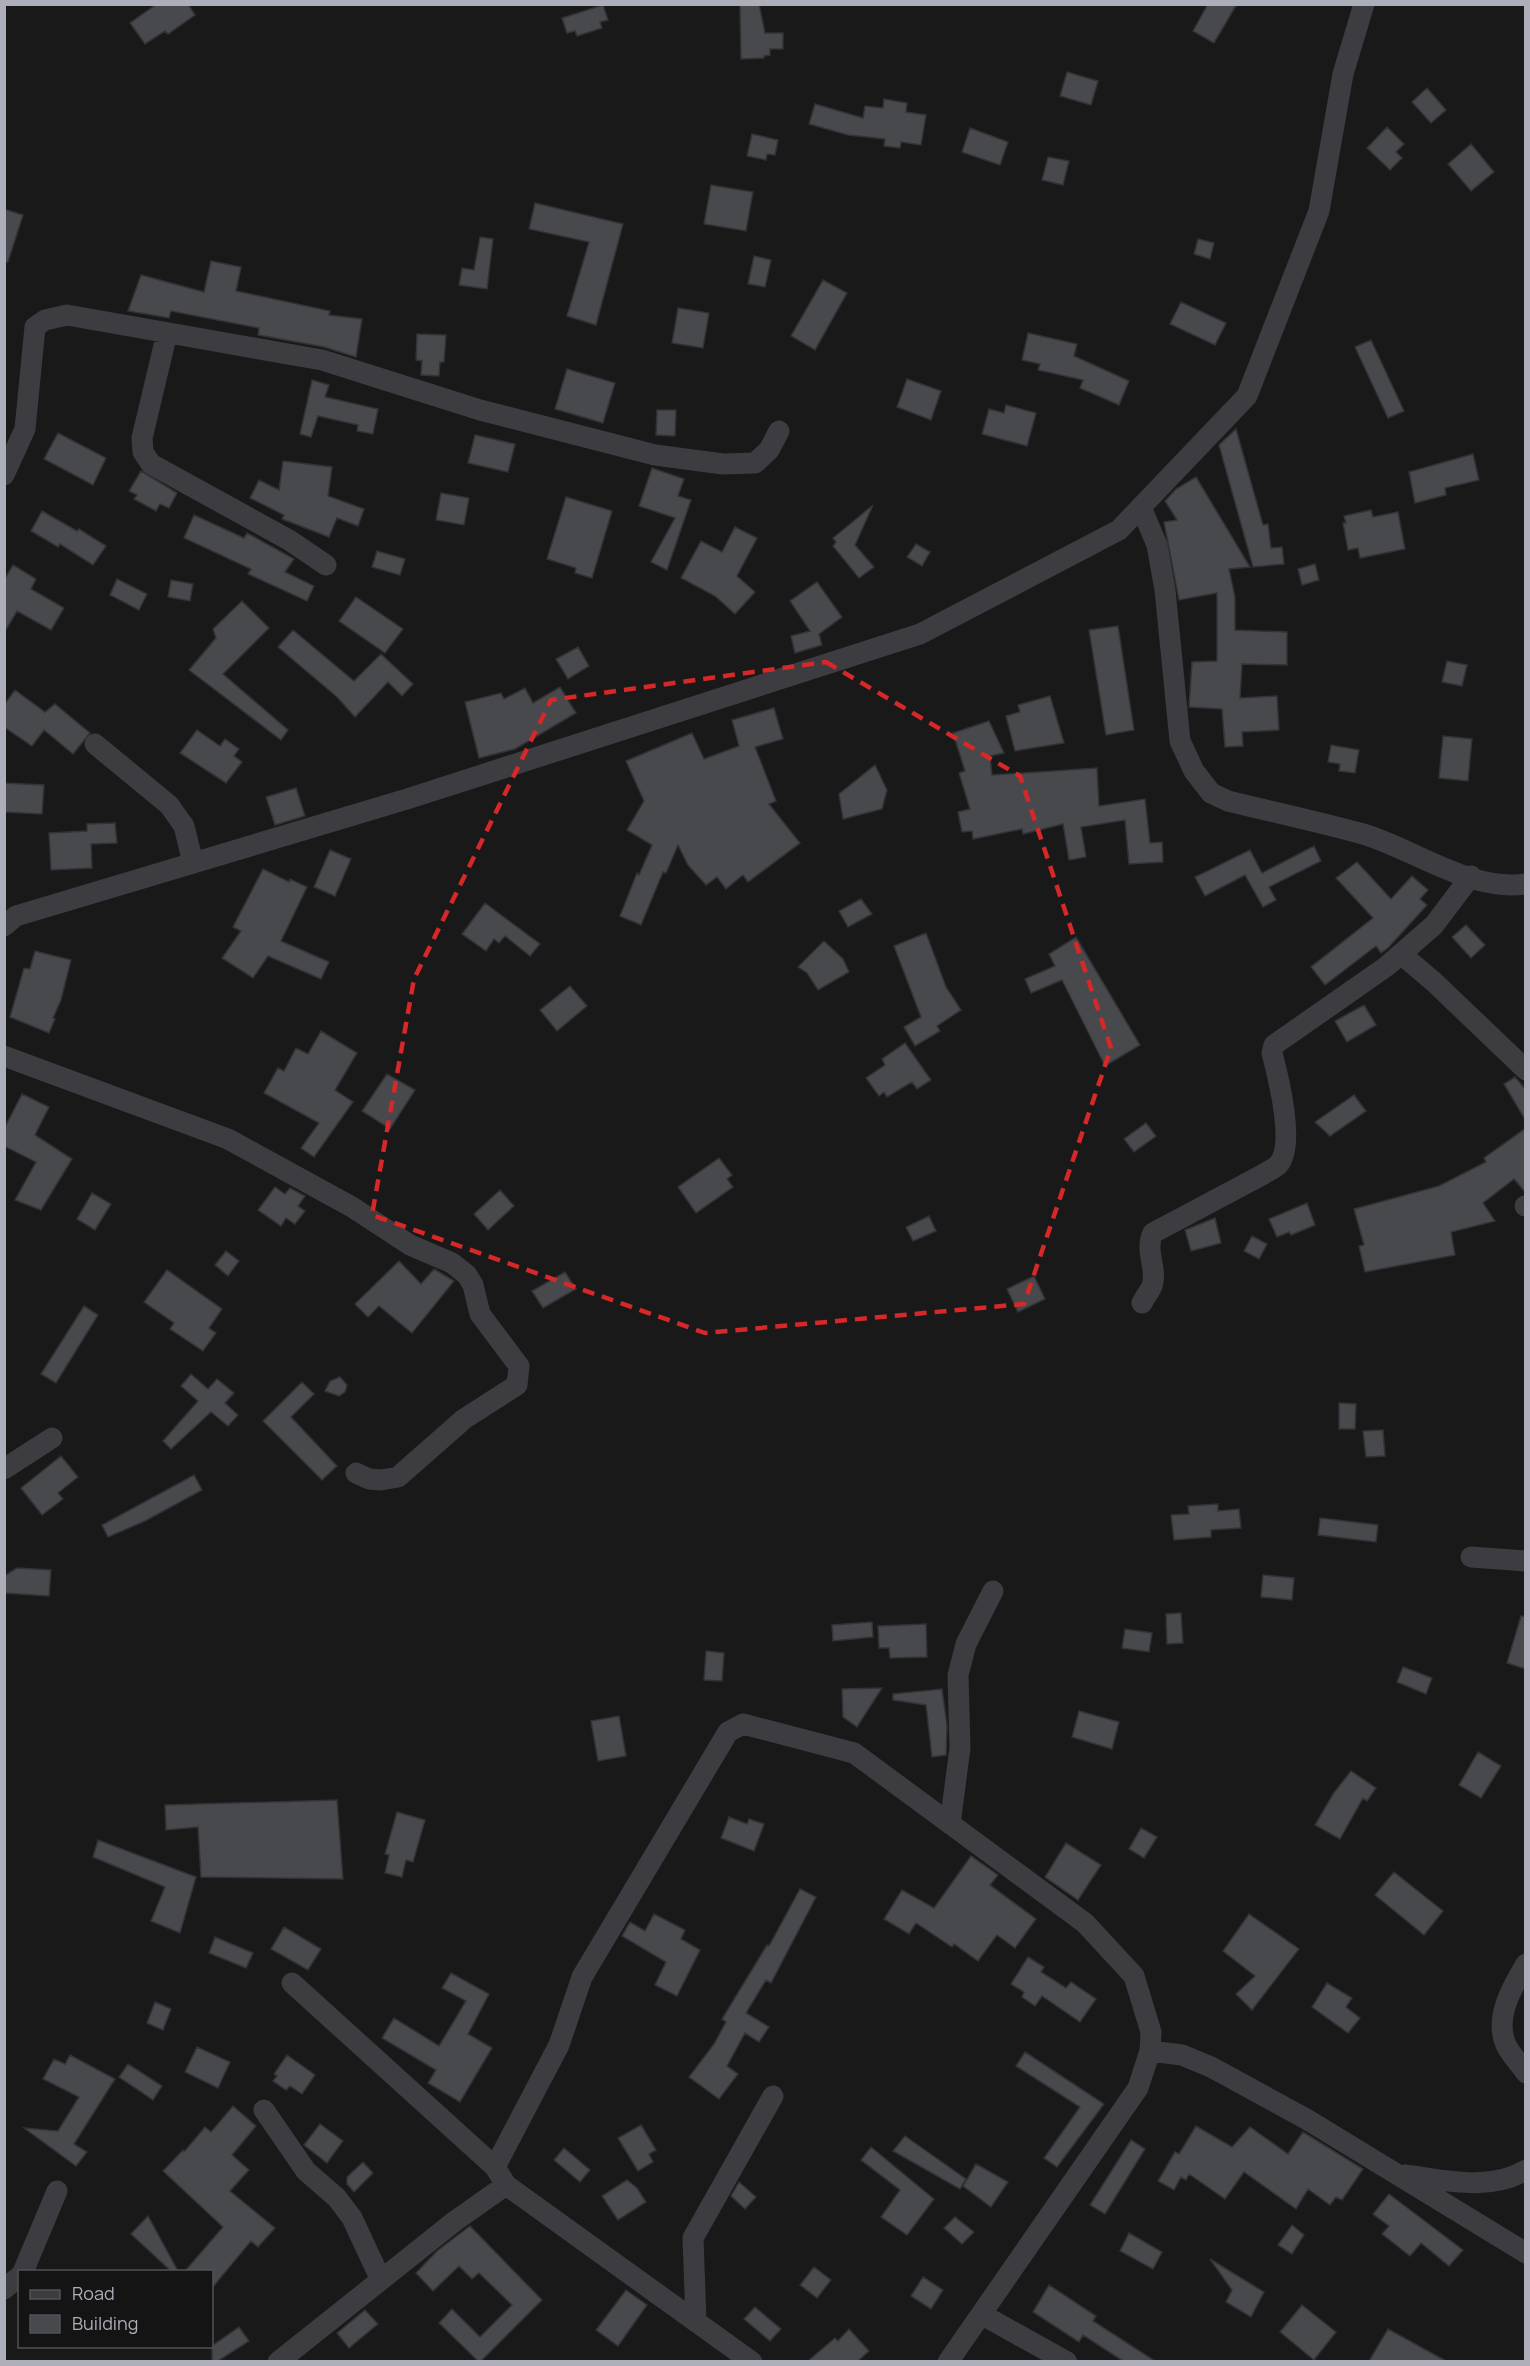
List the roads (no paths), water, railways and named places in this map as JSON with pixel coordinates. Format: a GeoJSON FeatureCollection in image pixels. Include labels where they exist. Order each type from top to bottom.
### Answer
{"type":"FeatureCollection","features":[{"type":"Feature","properties":{"kind":"street"},"geometry":{"type":"LineString","coordinates":[[4,926],[16,916],[406,800],[920,634],[1119,530],[1247,396],[1319,211],[1343,74],[1364,4]]}},
{"type":"Feature","properties":{"kind":"street"},"geometry":{"type":"LineString","coordinates":[[4,475],[25,429],[35,327],[45,320],[67,315],[322,360],[480,410],[655,455],[723,464],[755,463],[769,450],[779,430]]}},
{"type":"Feature","properties":{"kind":"street"},"geometry":{"type":"LineString","coordinates":[[168,333],[142,438],[143,452],[151,464],[290,540],[326,566]]}},
{"type":"Feature","properties":{"kind":"street"},"geometry":{"type":"LineString","coordinates":[[1141,507],[1157,545],[1180,741],[1194,771],[1211,793],[1228,801],[1366,835],[1430,863],[1487,881],[1526,884]]}},
{"type":"Feature","properties":{"kind":"street"},"geometry":{"type":"LineString","coordinates":[[95,744],[169,805],[184,826],[194,863]]}},
{"type":"Feature","properties":{"kind":"street"},"geometry":{"type":"LineString","coordinates":[[1142,1303],[1152,1285],[1154,1272],[1149,1251],[1153,1233],[1262,1175],[1278,1165],[1282,1158],[1286,1111],[1272,1053],[1274,1045],[1401,954],[1434,925],[1471,876]]}},
{"type":"Feature","properties":{"kind":"street"},"geometry":{"type":"LineString","coordinates":[[1401,954],[1434,982],[1526,1070]]}},
{"type":"Feature","properties":{"kind":"street"},"geometry":{"type":"LineString","coordinates":[[4,1056],[228,1139],[352,1207],[410,1245],[452,1263],[467,1275],[473,1285],[480,1314],[519,1365],[517,1385],[464,1419],[398,1477],[375,1479],[356,1473]]}},
{"type":"Feature","properties":{"kind":"street"},"geometry":{"type":"LineString","coordinates":[[4,1469],[52,1438]]}},
{"type":"Feature","properties":{"kind":"street"},"geometry":{"type":"LineString","coordinates":[[1471,1557],[1526,1561]]}},
{"type":"Feature","properties":{"kind":"street"},"geometry":{"type":"LineString","coordinates":[[950,1824],[960,1748],[958,1675],[966,1644],[993,1591]]}},
{"type":"Feature","properties":{"kind":"street"},"geometry":{"type":"LineString","coordinates":[[278,2361],[455,2221],[500,2176],[559,2045],[582,1977],[728,1732],[743,1724],[854,1753],[1085,1923],[1134,1976],[1151,2032],[1150,2051],[1138,2088],[948,2361]]}},
{"type":"Feature","properties":{"kind":"street"},"geometry":{"type":"LineString","coordinates":[[1526,1964],[1510,1989],[1502,2028],[1506,2045],[1526,2073]]}},
{"type":"Feature","properties":{"kind":"street"},"geometry":{"type":"LineString","coordinates":[[292,1983],[500,2176],[752,2361]]}},
{"type":"Feature","properties":{"kind":"street"},"geometry":{"type":"LineString","coordinates":[[1150,2051],[1182,2055],[1211,2067],[1398,2174],[1526,2253]]}},
{"type":"Feature","properties":{"kind":"street"},"geometry":{"type":"LineString","coordinates":[[696,2322],[693,2238],[773,2096]]}},
{"type":"Feature","properties":{"kind":"street"},"geometry":{"type":"LineString","coordinates":[[264,2110],[306,2171],[337,2198],[352,2218],[381,2280]]}},
{"type":"Feature","properties":{"kind":"street"},"geometry":{"type":"LineString","coordinates":[[1398,2174],[1479,2183],[1512,2178],[1526,2170]]}},
{"type":"Feature","properties":{"kind":"street"},"geometry":{"type":"LineString","coordinates":[[23,2270],[57,2191]]}},
{"type":"Feature","properties":{"kind":"street"},"geometry":{"type":"LineString","coordinates":[[4,2289],[18,2278]]}},
{"type":"Feature","properties":{"kind":"street"},"geometry":{"type":"LineString","coordinates":[[981,2314],[1067,2361]]}}]}
